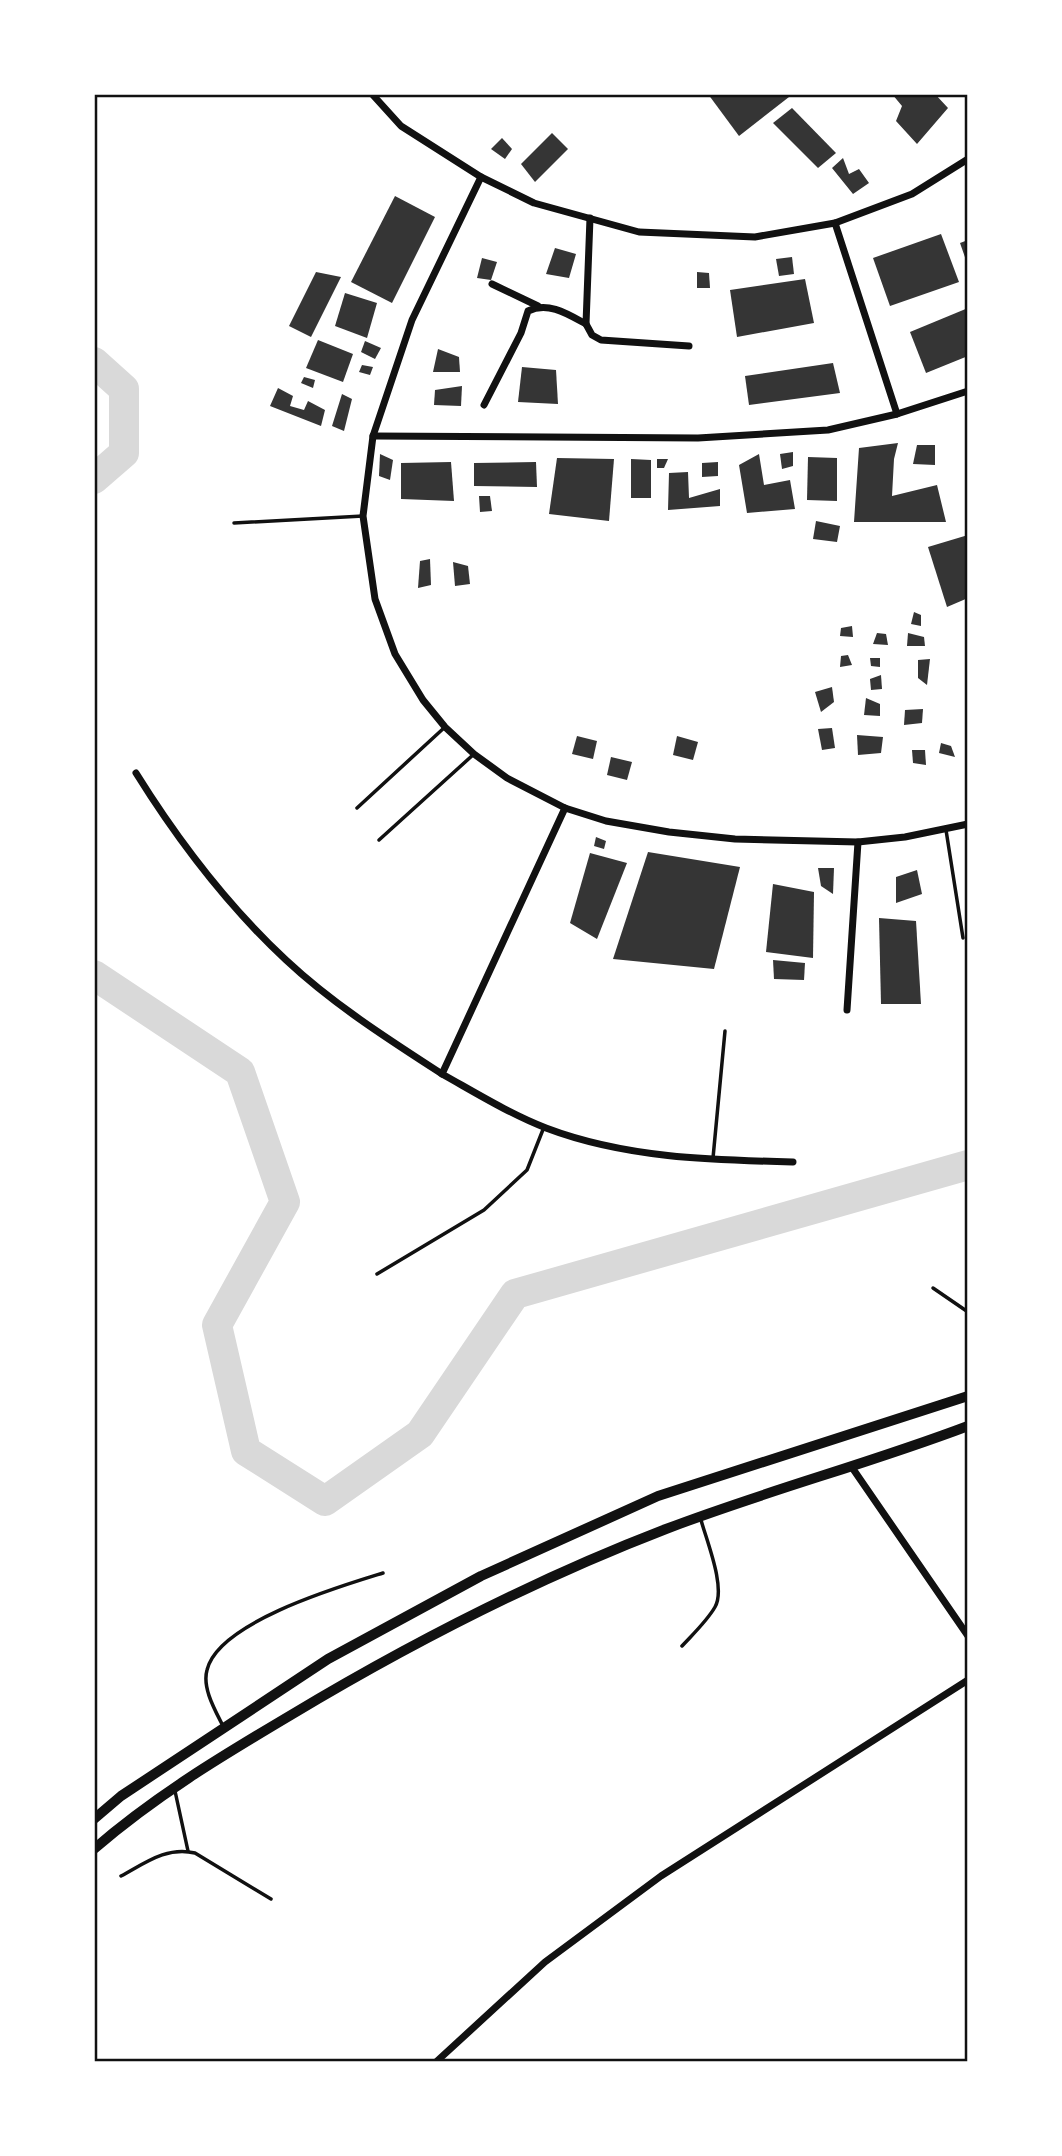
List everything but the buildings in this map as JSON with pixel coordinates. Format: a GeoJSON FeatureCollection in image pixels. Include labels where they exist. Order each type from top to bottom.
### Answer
{"type":"FeatureCollection","features":[{"type":"Feature","properties":{"kind":"main road"},"geometry":{"type":"LineString","coordinates":[[94,1819],[121,1796],[328,1659],[481,1576],[658,1496],[968,1396]]}},
{"type":"Feature","properties":{"kind":"main road"},"geometry":{"type":"LineString","coordinates":[[94,1849],[133,1815],[209,1763],[348,1680],[499,1600],[666,1529],[968,1426]]}},
{"type":"Feature","properties":{"kind":"main road"},"geometry":{"type":"LineString","coordinates":[[169,1765],[178,1785]]}},
{"type":"Feature","properties":{"kind":"street"},"geometry":{"type":"LineString","coordinates":[[372,94],[401,125],[481,177],[534,203],[639,232],[755,237],[835,223],[912,194],[968,159]]}},
{"type":"Feature","properties":{"kind":"street"},"geometry":{"type":"LineString","coordinates":[[481,177],[412,320],[373,436],[363,516],[375,599],[395,654],[423,700],[445,727],[474,754],[507,778],[565,808],[606,821],[669,832],[735,839],[858,842],[946,830],[968,824]]}},
{"type":"Feature","properties":{"kind":"street"},"geometry":{"type":"LineString","coordinates":[[590,218],[586,324],[592,335],[601,340],[689,345]]}},
{"type":"Feature","properties":{"kind":"street"},"geometry":{"type":"LineString","coordinates":[[835,223],[897,414]]}},
{"type":"Feature","properties":{"kind":"street"},"geometry":{"type":"LineString","coordinates":[[492,284],[538,306],[563,312],[586,324]]}},
{"type":"Feature","properties":{"kind":"street"},"geometry":{"type":"LineString","coordinates":[[484,405],[521,334],[528,311],[538,306]]}},
{"type":"Feature","properties":{"kind":"street"},"geometry":{"type":"LineString","coordinates":[[373,436],[698,438],[828,430],[897,414],[968,391]]}},
{"type":"Feature","properties":{"kind":"street"},"geometry":{"type":"LineString","coordinates":[[136,773],[172,830],[226,898],[287,961],[331,997],[442,1074],[544,1127],[612,1147],[713,1160],[793,1162]]}},
{"type":"Feature","properties":{"kind":"street"},"geometry":{"type":"LineString","coordinates":[[442,1074],[565,808]]}},
{"type":"Feature","properties":{"kind":"street"},"geometry":{"type":"LineString","coordinates":[[847,1010],[858,842]]}},
{"type":"Feature","properties":{"kind":"street"},"geometry":{"type":"LineString","coordinates":[[851,1466],[968,1636]]}},
{"type":"Feature","properties":{"kind":"street"},"geometry":{"type":"LineString","coordinates":[[436,2062],[545,1962],[661,1876],[968,1680]]}},
{"type":"Feature","properties":{"kind":"lane"},"geometry":{"type":"LineString","coordinates":[[234,523],[363,516]]}},
{"type":"Feature","properties":{"kind":"lane"},"geometry":{"type":"LineString","coordinates":[[357,808],[445,727]]}},
{"type":"Feature","properties":{"kind":"lane"},"geometry":{"type":"LineString","coordinates":[[379,840],[474,754]]}},
{"type":"Feature","properties":{"kind":"lane"},"geometry":{"type":"LineString","coordinates":[[946,830],[963,938]]}},
{"type":"Feature","properties":{"kind":"lane"},"geometry":{"type":"LineString","coordinates":[[713,1160],[725,1031]]}},
{"type":"Feature","properties":{"kind":"lane"},"geometry":{"type":"LineString","coordinates":[[377,1274],[484,1210],[527,1170],[544,1127]]}},
{"type":"Feature","properties":{"kind":"lane"},"geometry":{"type":"LineString","coordinates":[[933,1288],[968,1312]]}},
{"type":"Feature","properties":{"kind":"lane"},"geometry":{"type":"LineString","coordinates":[[682,1646],[715,1608],[720,1596],[700,1517]]}},
{"type":"Feature","properties":{"kind":"lane"},"geometry":{"type":"LineString","coordinates":[[224,1728],[208,1689],[206,1670],[216,1652],[242,1632],[279,1610],[334,1588],[383,1573]]}},
{"type":"Feature","properties":{"kind":"lane"},"geometry":{"type":"LineString","coordinates":[[178,1785],[188,1851]]}},
{"type":"Feature","properties":{"kind":"lane"},"geometry":{"type":"LineString","coordinates":[[121,1876],[165,1852],[188,1851],[271,1899]]}},
{"type":"Feature","properties":{"kind":"waterway"},"geometry":{"type":"LineString","coordinates":[[94,362],[124,389],[124,453],[94,479]]}},
{"type":"Feature","properties":{"kind":"waterway"},"geometry":{"type":"LineString","coordinates":[[94,975],[240,1072],[285,1202],[217,1325],[246,1451],[325,1501],[420,1434],[515,1294],[968,1165]]}}]}
